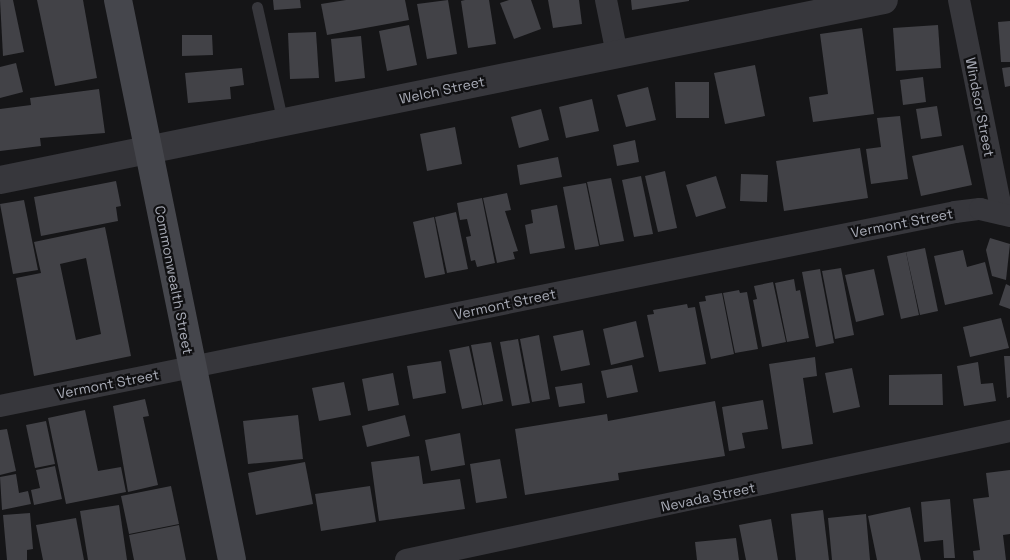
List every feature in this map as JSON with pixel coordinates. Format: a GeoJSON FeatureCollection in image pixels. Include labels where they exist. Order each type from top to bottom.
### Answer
{"type":"FeatureCollection","features":[{"type":"Feature","properties":{"kind":"main road","name":"Commonwealth Street"},"geometry":{"type":"LineString","coordinates":[[118,0],[232,560]]}},
{"type":"Feature","properties":{"kind":"street"},"geometry":{"type":"LineString","coordinates":[[606,0],[617,54]]}},
{"type":"Feature","properties":{"kind":"street","name":"Welch Street"},"geometry":{"type":"LineString","coordinates":[[0,180],[884,0]]}},
{"type":"Feature","properties":{"kind":"street","name":"Windsor Street"},"geometry":{"type":"LineString","coordinates":[[959,0],[1006,215]]}},
{"type":"Feature","properties":{"kind":"street","name":"Vermont Street"},"geometry":{"type":"LineString","coordinates":[[0,406],[955,212],[980,209],[1006,215]]}},
{"type":"Feature","properties":{"kind":"street","name":"Nevada Street"},"geometry":{"type":"LineString","coordinates":[[406,560],[1010,432]]}},
{"type":"Feature","properties":{"kind":"lane"},"geometry":{"type":"LineString","coordinates":[[257,8],[283,123]]}},
{"type":"Feature","properties":{"kind":"building"},"geometry":{"type":"Polygon","coordinates":[[[0,0],[13,0],[24,52],[3,56],[0,0]]]}},
{"type":"Feature","properties":{"kind":"building"},"geometry":{"type":"Polygon","coordinates":[[[37,0],[83,0],[97,78],[55,86],[37,0]]]}},
{"type":"Feature","properties":{"kind":"building"},"geometry":{"type":"Polygon","coordinates":[[[273,0],[300,0],[301,8],[274,10],[273,0]]]}},
{"type":"Feature","properties":{"kind":"building"},"geometry":{"type":"Polygon","coordinates":[[[346,0],[405,0],[409,20],[327,35],[321,4],[346,0]]]}},
{"type":"Feature","properties":{"kind":"building"},"geometry":{"type":"Polygon","coordinates":[[[448,0],[457,54],[427,59],[417,4],[448,0]]]}},
{"type":"Feature","properties":{"kind":"building"},"geometry":{"type":"Polygon","coordinates":[[[489,0],[496,44],[468,48],[461,1],[489,0]]]}},
{"type":"Feature","properties":{"kind":"building"},"geometry":{"type":"Polygon","coordinates":[[[509,0],[531,0],[541,29],[514,39],[500,3],[509,0]]]}},
{"type":"Feature","properties":{"kind":"building"},"geometry":{"type":"Polygon","coordinates":[[[548,0],[579,0],[582,24],[553,28],[548,0]]]}},
{"type":"Feature","properties":{"kind":"building"},"geometry":{"type":"Polygon","coordinates":[[[631,0],[689,0],[689,1],[632,10],[631,0]]]}},
{"type":"Feature","properties":{"kind":"building"},"geometry":{"type":"Polygon","coordinates":[[[1010,21],[1010,62],[1001,62],[998,22],[1010,21]]]}},
{"type":"Feature","properties":{"kind":"building"},"geometry":{"type":"Polygon","coordinates":[[[409,25],[417,65],[387,71],[379,31],[409,25]]]}},
{"type":"Feature","properties":{"kind":"building"},"geometry":{"type":"Polygon","coordinates":[[[938,25],[941,68],[896,71],[893,28],[938,25]]]}},
{"type":"Feature","properties":{"kind":"building"},"geometry":{"type":"Polygon","coordinates":[[[862,28],[874,114],[813,122],[809,97],[828,94],[820,34],[862,28]]]}},
{"type":"Feature","properties":{"kind":"building"},"geometry":{"type":"Polygon","coordinates":[[[316,32],[319,78],[290,79],[288,33],[316,32]]]}},
{"type":"Feature","properties":{"kind":"building"},"geometry":{"type":"Polygon","coordinates":[[[182,35],[212,35],[213,55],[182,56],[182,35]]]}},
{"type":"Feature","properties":{"kind":"building"},"geometry":{"type":"Polygon","coordinates":[[[361,36],[365,78],[335,82],[331,39],[361,36]]]}},
{"type":"Feature","properties":{"kind":"building"},"geometry":{"type":"Polygon","coordinates":[[[16,63],[23,92],[0,98],[0,67],[16,63]]]}},
{"type":"Feature","properties":{"kind":"building"},"geometry":{"type":"Polygon","coordinates":[[[755,65],[765,116],[725,124],[714,73],[755,65]]]}},
{"type":"Feature","properties":{"kind":"building"},"geometry":{"type":"Polygon","coordinates":[[[1010,67],[1010,86],[1005,87],[1002,68],[1010,67]]]}},
{"type":"Feature","properties":{"kind":"building"},"geometry":{"type":"Polygon","coordinates":[[[242,68],[244,85],[230,87],[231,99],[188,103],[185,73],[242,68]]]}},
{"type":"Feature","properties":{"kind":"building"},"geometry":{"type":"Polygon","coordinates":[[[923,77],[926,102],[903,105],[900,80],[923,77]]]}},
{"type":"Feature","properties":{"kind":"building"},"geometry":{"type":"Polygon","coordinates":[[[675,82],[709,82],[709,118],[676,118],[675,82]]]}},
{"type":"Feature","properties":{"kind":"building"},"geometry":{"type":"Polygon","coordinates":[[[648,87],[656,120],[626,127],[617,95],[648,87]]]}},
{"type":"Feature","properties":{"kind":"building"},"geometry":{"type":"Polygon","coordinates":[[[99,89],[105,133],[40,138],[41,146],[0,151],[0,109],[31,105],[30,98],[99,89]]]}},
{"type":"Feature","properties":{"kind":"building"},"geometry":{"type":"Polygon","coordinates":[[[592,99],[599,131],[566,138],[559,107],[592,99]]]}},
{"type":"Feature","properties":{"kind":"building"},"geometry":{"type":"Polygon","coordinates":[[[937,106],[942,136],[921,139],[916,109],[937,106]]]}},
{"type":"Feature","properties":{"kind":"building"},"geometry":{"type":"Polygon","coordinates":[[[541,109],[549,140],[519,148],[511,117],[541,109]]]}},
{"type":"Feature","properties":{"kind":"building"},"geometry":{"type":"Polygon","coordinates":[[[900,116],[908,179],[871,184],[866,149],[881,147],[877,118],[900,116]]]}},
{"type":"Feature","properties":{"kind":"building"},"geometry":{"type":"Polygon","coordinates":[[[455,127],[462,164],[427,171],[420,134],[455,127]]]}},
{"type":"Feature","properties":{"kind":"building"},"geometry":{"type":"Polygon","coordinates":[[[635,140],[639,162],[617,166],[613,145],[635,140]]]}},
{"type":"Feature","properties":{"kind":"building"},"geometry":{"type":"Polygon","coordinates":[[[963,145],[972,185],[921,196],[912,156],[963,145]]]}},
{"type":"Feature","properties":{"kind":"building"},"geometry":{"type":"Polygon","coordinates":[[[860,148],[868,198],[784,211],[776,161],[860,148]]]}},
{"type":"Feature","properties":{"kind":"building"},"geometry":{"type":"Polygon","coordinates":[[[558,157],[562,177],[520,185],[517,165],[558,157]]]}},
{"type":"Feature","properties":{"kind":"building"},"geometry":{"type":"Polygon","coordinates":[[[665,171],[677,228],[658,232],[645,176],[665,171]]]}},
{"type":"Feature","properties":{"kind":"building"},"geometry":{"type":"Polygon","coordinates":[[[741,174],[768,175],[767,202],[740,201],[741,174]]]}},
{"type":"Feature","properties":{"kind":"building"},"geometry":{"type":"Polygon","coordinates":[[[641,176],[653,234],[634,237],[622,180],[641,176]]]}},
{"type":"Feature","properties":{"kind":"building"},"geometry":{"type":"Polygon","coordinates":[[[716,176],[726,208],[696,217],[686,185],[716,176]]]}},
{"type":"Feature","properties":{"kind":"building"},"geometry":{"type":"Polygon","coordinates":[[[611,178],[624,241],[600,245],[587,182],[611,178]]]}},
{"type":"Feature","properties":{"kind":"building"},"geometry":{"type":"Polygon","coordinates":[[[116,181],[121,206],[116,207],[118,221],[41,236],[34,197],[116,181]]]}},
{"type":"Feature","properties":{"kind":"building"},"geometry":{"type":"Polygon","coordinates":[[[586,183],[599,246],[575,250],[563,187],[586,183]]]}},
{"type":"Feature","properties":{"kind":"building"},"geometry":{"type":"Polygon","coordinates":[[[507,193],[511,210],[505,211],[518,251],[513,252],[515,259],[497,263],[483,198],[507,193]]]}},
{"type":"Feature","properties":{"kind":"building"},"geometry":{"type":"Polygon","coordinates":[[[482,198],[495,263],[477,267],[475,260],[471,261],[466,237],[471,236],[467,219],[460,220],[457,203],[482,198]]]}},
{"type":"Feature","properties":{"kind":"building"},"geometry":{"type":"Polygon","coordinates":[[[24,200],[38,270],[13,274],[0,204],[24,200]]]}},
{"type":"Feature","properties":{"kind":"building"},"geometry":{"type":"Polygon","coordinates":[[[557,205],[565,248],[530,254],[525,225],[533,223],[531,210],[557,205]]]}},
{"type":"Feature","properties":{"kind":"building"},"geometry":{"type":"Polygon","coordinates":[[[456,212],[468,269],[447,273],[435,217],[456,212]]]}},
{"type":"Feature","properties":{"kind":"building"},"geometry":{"type":"Polygon","coordinates":[[[434,217],[445,274],[425,278],[413,222],[434,217]]]}},
{"type":"Feature","properties":{"kind":"building"},"geometry":{"type":"Polygon","coordinates":[[[105,227],[131,356],[34,376],[16,278],[41,273],[34,242],[105,227]],[[86,258],[60,264],[76,340],[101,334],[86,258]]]}},
{"type":"Feature","properties":{"kind":"building"},"geometry":{"type":"Polygon","coordinates":[[[990,238],[1010,244],[1006,280],[992,276],[986,250],[990,238]]]}},
{"type":"Feature","properties":{"kind":"building"},"geometry":{"type":"Polygon","coordinates":[[[925,248],[938,311],[920,315],[906,252],[925,248]]]}},
{"type":"Feature","properties":{"kind":"building"},"geometry":{"type":"Polygon","coordinates":[[[963,250],[967,267],[985,262],[993,294],[945,305],[934,256],[963,250]]]}},
{"type":"Feature","properties":{"kind":"building"},"geometry":{"type":"Polygon","coordinates":[[[906,252],[919,315],[901,319],[887,256],[906,252]]]}},
{"type":"Feature","properties":{"kind":"building"},"geometry":{"type":"Polygon","coordinates":[[[841,268],[854,335],[835,339],[822,271],[841,268]]]}},
{"type":"Feature","properties":{"kind":"building"},"geometry":{"type":"Polygon","coordinates":[[[820,269],[834,343],[816,347],[802,272],[820,269]]]}},
{"type":"Feature","properties":{"kind":"building"},"geometry":{"type":"Polygon","coordinates":[[[874,269],[884,315],[856,322],[845,275],[874,269]]]}},
{"type":"Feature","properties":{"kind":"building"},"geometry":{"type":"Polygon","coordinates":[[[794,279],[796,291],[800,290],[809,338],[787,342],[775,283],[794,279]]]}},
{"type":"Feature","properties":{"kind":"building"},"geometry":{"type":"Polygon","coordinates":[[[773,282],[786,342],[762,347],[753,300],[757,299],[754,286],[773,282]]]}},
{"type":"Feature","properties":{"kind":"building"},"geometry":{"type":"Polygon","coordinates":[[[1006,284],[1010,286],[1010,309],[999,305],[1006,284]]]}},
{"type":"Feature","properties":{"kind":"building"},"geometry":{"type":"Polygon","coordinates":[[[739,290],[740,293],[747,292],[758,349],[735,353],[723,293],[739,290]]]}},
{"type":"Feature","properties":{"kind":"building"},"geometry":{"type":"Polygon","coordinates":[[[722,293],[734,354],[711,359],[699,302],[706,301],[705,296],[722,293]]]}},
{"type":"Feature","properties":{"kind":"building"},"geometry":{"type":"Polygon","coordinates":[[[687,304],[688,308],[695,307],[706,364],[659,372],[647,315],[654,314],[653,310],[687,304]]]}},
{"type":"Feature","properties":{"kind":"building"},"geometry":{"type":"Polygon","coordinates":[[[1001,318],[1009,348],[970,357],[963,327],[1001,318]]]}},
{"type":"Feature","properties":{"kind":"building"},"geometry":{"type":"Polygon","coordinates":[[[636,321],[644,357],[611,365],[603,329],[636,321]]]}},
{"type":"Feature","properties":{"kind":"building"},"geometry":{"type":"Polygon","coordinates":[[[583,330],[590,365],[561,371],[553,336],[583,330]]]}},
{"type":"Feature","properties":{"kind":"building"},"geometry":{"type":"Polygon","coordinates":[[[539,335],[550,399],[532,402],[520,339],[539,335]]]}},
{"type":"Feature","properties":{"kind":"building"},"geometry":{"type":"Polygon","coordinates":[[[518,339],[530,403],[512,406],[500,342],[518,339]]]}},
{"type":"Feature","properties":{"kind":"building"},"geometry":{"type":"Polygon","coordinates":[[[491,342],[503,401],[483,405],[471,345],[491,342]]]}},
{"type":"Feature","properties":{"kind":"building"},"geometry":{"type":"Polygon","coordinates":[[[469,346],[482,405],[462,409],[449,350],[469,346]]]}},
{"type":"Feature","properties":{"kind":"building"},"geometry":{"type":"Polygon","coordinates":[[[1004,356],[1010,356],[1010,397],[1007,398],[1004,356]]]}},
{"type":"Feature","properties":{"kind":"building"},"geometry":{"type":"Polygon","coordinates":[[[815,357],[817,376],[803,378],[813,444],[782,449],[769,364],[815,357]]]}},
{"type":"Feature","properties":{"kind":"building"},"geometry":{"type":"Polygon","coordinates":[[[441,361],[446,393],[413,399],[407,366],[441,361]]]}},
{"type":"Feature","properties":{"kind":"building"},"geometry":{"type":"Polygon","coordinates":[[[978,362],[981,384],[993,383],[996,401],[964,406],[957,366],[978,362]]]}},
{"type":"Feature","properties":{"kind":"building"},"geometry":{"type":"Polygon","coordinates":[[[632,365],[638,392],[607,398],[601,371],[632,365]]]}},
{"type":"Feature","properties":{"kind":"building"},"geometry":{"type":"Polygon","coordinates":[[[852,368],[860,407],[833,413],[825,373],[852,368]]]}},
{"type":"Feature","properties":{"kind":"building"},"geometry":{"type":"Polygon","coordinates":[[[393,373],[399,405],[368,411],[362,379],[393,373]]]}},
{"type":"Feature","properties":{"kind":"building"},"geometry":{"type":"Polygon","coordinates":[[[942,374],[943,405],[889,405],[889,375],[942,374]]]}},
{"type":"Feature","properties":{"kind":"building"},"geometry":{"type":"Polygon","coordinates":[[[344,382],[351,415],[319,421],[312,388],[344,382]]]}},
{"type":"Feature","properties":{"kind":"building"},"geometry":{"type":"Polygon","coordinates":[[[582,383],[585,403],[559,407],[555,387],[582,383]]]}},
{"type":"Feature","properties":{"kind":"building"},"geometry":{"type":"Polygon","coordinates":[[[145,399],[149,416],[143,417],[158,485],[128,492],[113,406],[145,399]]]}},
{"type":"Feature","properties":{"kind":"building"},"geometry":{"type":"Polygon","coordinates":[[[763,400],[768,429],[742,433],[745,448],[729,451],[722,407],[763,400]]]}},
{"type":"Feature","properties":{"kind":"building"},"geometry":{"type":"Polygon","coordinates":[[[715,401],[725,456],[618,473],[619,480],[525,495],[515,429],[607,414],[608,421],[715,401]]]}},
{"type":"Feature","properties":{"kind":"building"},"geometry":{"type":"Polygon","coordinates":[[[85,410],[98,471],[121,467],[126,492],[66,504],[48,418],[85,410]]]}},
{"type":"Feature","properties":{"kind":"building"},"geometry":{"type":"Polygon","coordinates":[[[298,415],[303,459],[248,464],[243,421],[298,415]]]}},
{"type":"Feature","properties":{"kind":"building"},"geometry":{"type":"Polygon","coordinates":[[[405,415],[410,436],[367,447],[362,426],[405,415]]]}},
{"type":"Feature","properties":{"kind":"building"},"geometry":{"type":"Polygon","coordinates":[[[46,421],[55,464],[35,468],[26,425],[46,421]]]}},
{"type":"Feature","properties":{"kind":"building"},"geometry":{"type":"Polygon","coordinates":[[[7,429],[16,471],[0,475],[0,430],[7,429]]]}},
{"type":"Feature","properties":{"kind":"building"},"geometry":{"type":"Polygon","coordinates":[[[460,433],[465,465],[431,471],[425,440],[460,433]]]}},
{"type":"Feature","properties":{"kind":"building"},"geometry":{"type":"Polygon","coordinates":[[[419,456],[423,484],[460,479],[465,509],[379,521],[371,462],[419,456]]]}},
{"type":"Feature","properties":{"kind":"building"},"geometry":{"type":"Polygon","coordinates":[[[500,459],[507,498],[476,503],[470,464],[500,459]]]}},
{"type":"Feature","properties":{"kind":"building"},"geometry":{"type":"Polygon","coordinates":[[[305,462],[313,504],[256,515],[248,473],[305,462]]]}},
{"type":"Feature","properties":{"kind":"building"},"geometry":{"type":"Polygon","coordinates":[[[55,466],[62,499],[34,505],[31,490],[40,488],[36,470],[55,466]]]}},
{"type":"Feature","properties":{"kind":"building"},"geometry":{"type":"Polygon","coordinates":[[[1010,470],[1010,534],[1003,535],[1006,560],[974,560],[973,551],[980,550],[973,499],[989,497],[986,473],[1010,470]]]}},
{"type":"Feature","properties":{"kind":"building"},"geometry":{"type":"Polygon","coordinates":[[[16,474],[19,493],[28,491],[31,504],[2,510],[0,477],[16,474]]]}},
{"type":"Feature","properties":{"kind":"building"},"geometry":{"type":"Polygon","coordinates":[[[171,486],[179,524],[129,534],[121,496],[171,486]]]}},
{"type":"Feature","properties":{"kind":"building"},"geometry":{"type":"Polygon","coordinates":[[[370,486],[376,522],[321,531],[315,494],[370,486]]]}},
{"type":"Feature","properties":{"kind":"building"},"geometry":{"type":"Polygon","coordinates":[[[950,499],[955,558],[944,558],[943,540],[924,542],[921,502],[950,499]]]}},
{"type":"Feature","properties":{"kind":"building"},"geometry":{"type":"Polygon","coordinates":[[[119,505],[127,560],[88,560],[80,511],[119,505]]]}},
{"type":"Feature","properties":{"kind":"building"},"geometry":{"type":"Polygon","coordinates":[[[910,507],[921,560],[877,560],[868,516],[910,507]]]}},
{"type":"Feature","properties":{"kind":"building"},"geometry":{"type":"Polygon","coordinates":[[[823,510],[829,560],[796,560],[791,514],[823,510]]]}},
{"type":"Feature","properties":{"kind":"building"},"geometry":{"type":"Polygon","coordinates":[[[30,513],[33,549],[27,550],[27,560],[7,560],[3,515],[30,513]]]}},
{"type":"Feature","properties":{"kind":"building"},"geometry":{"type":"Polygon","coordinates":[[[866,514],[870,560],[832,560],[828,518],[866,514]]]}},
{"type":"Feature","properties":{"kind":"building"},"geometry":{"type":"Polygon","coordinates":[[[76,518],[84,560],[43,560],[36,525],[76,518]]]}},
{"type":"Feature","properties":{"kind":"building"},"geometry":{"type":"Polygon","coordinates":[[[771,519],[778,560],[746,560],[739,525],[771,519]]]}},
{"type":"Feature","properties":{"kind":"building"},"geometry":{"type":"Polygon","coordinates":[[[179,525],[186,560],[134,560],[129,535],[179,525]]]}},
{"type":"Feature","properties":{"kind":"building"},"geometry":{"type":"Polygon","coordinates":[[[736,538],[739,560],[697,560],[695,542],[736,538]]]}}]}
